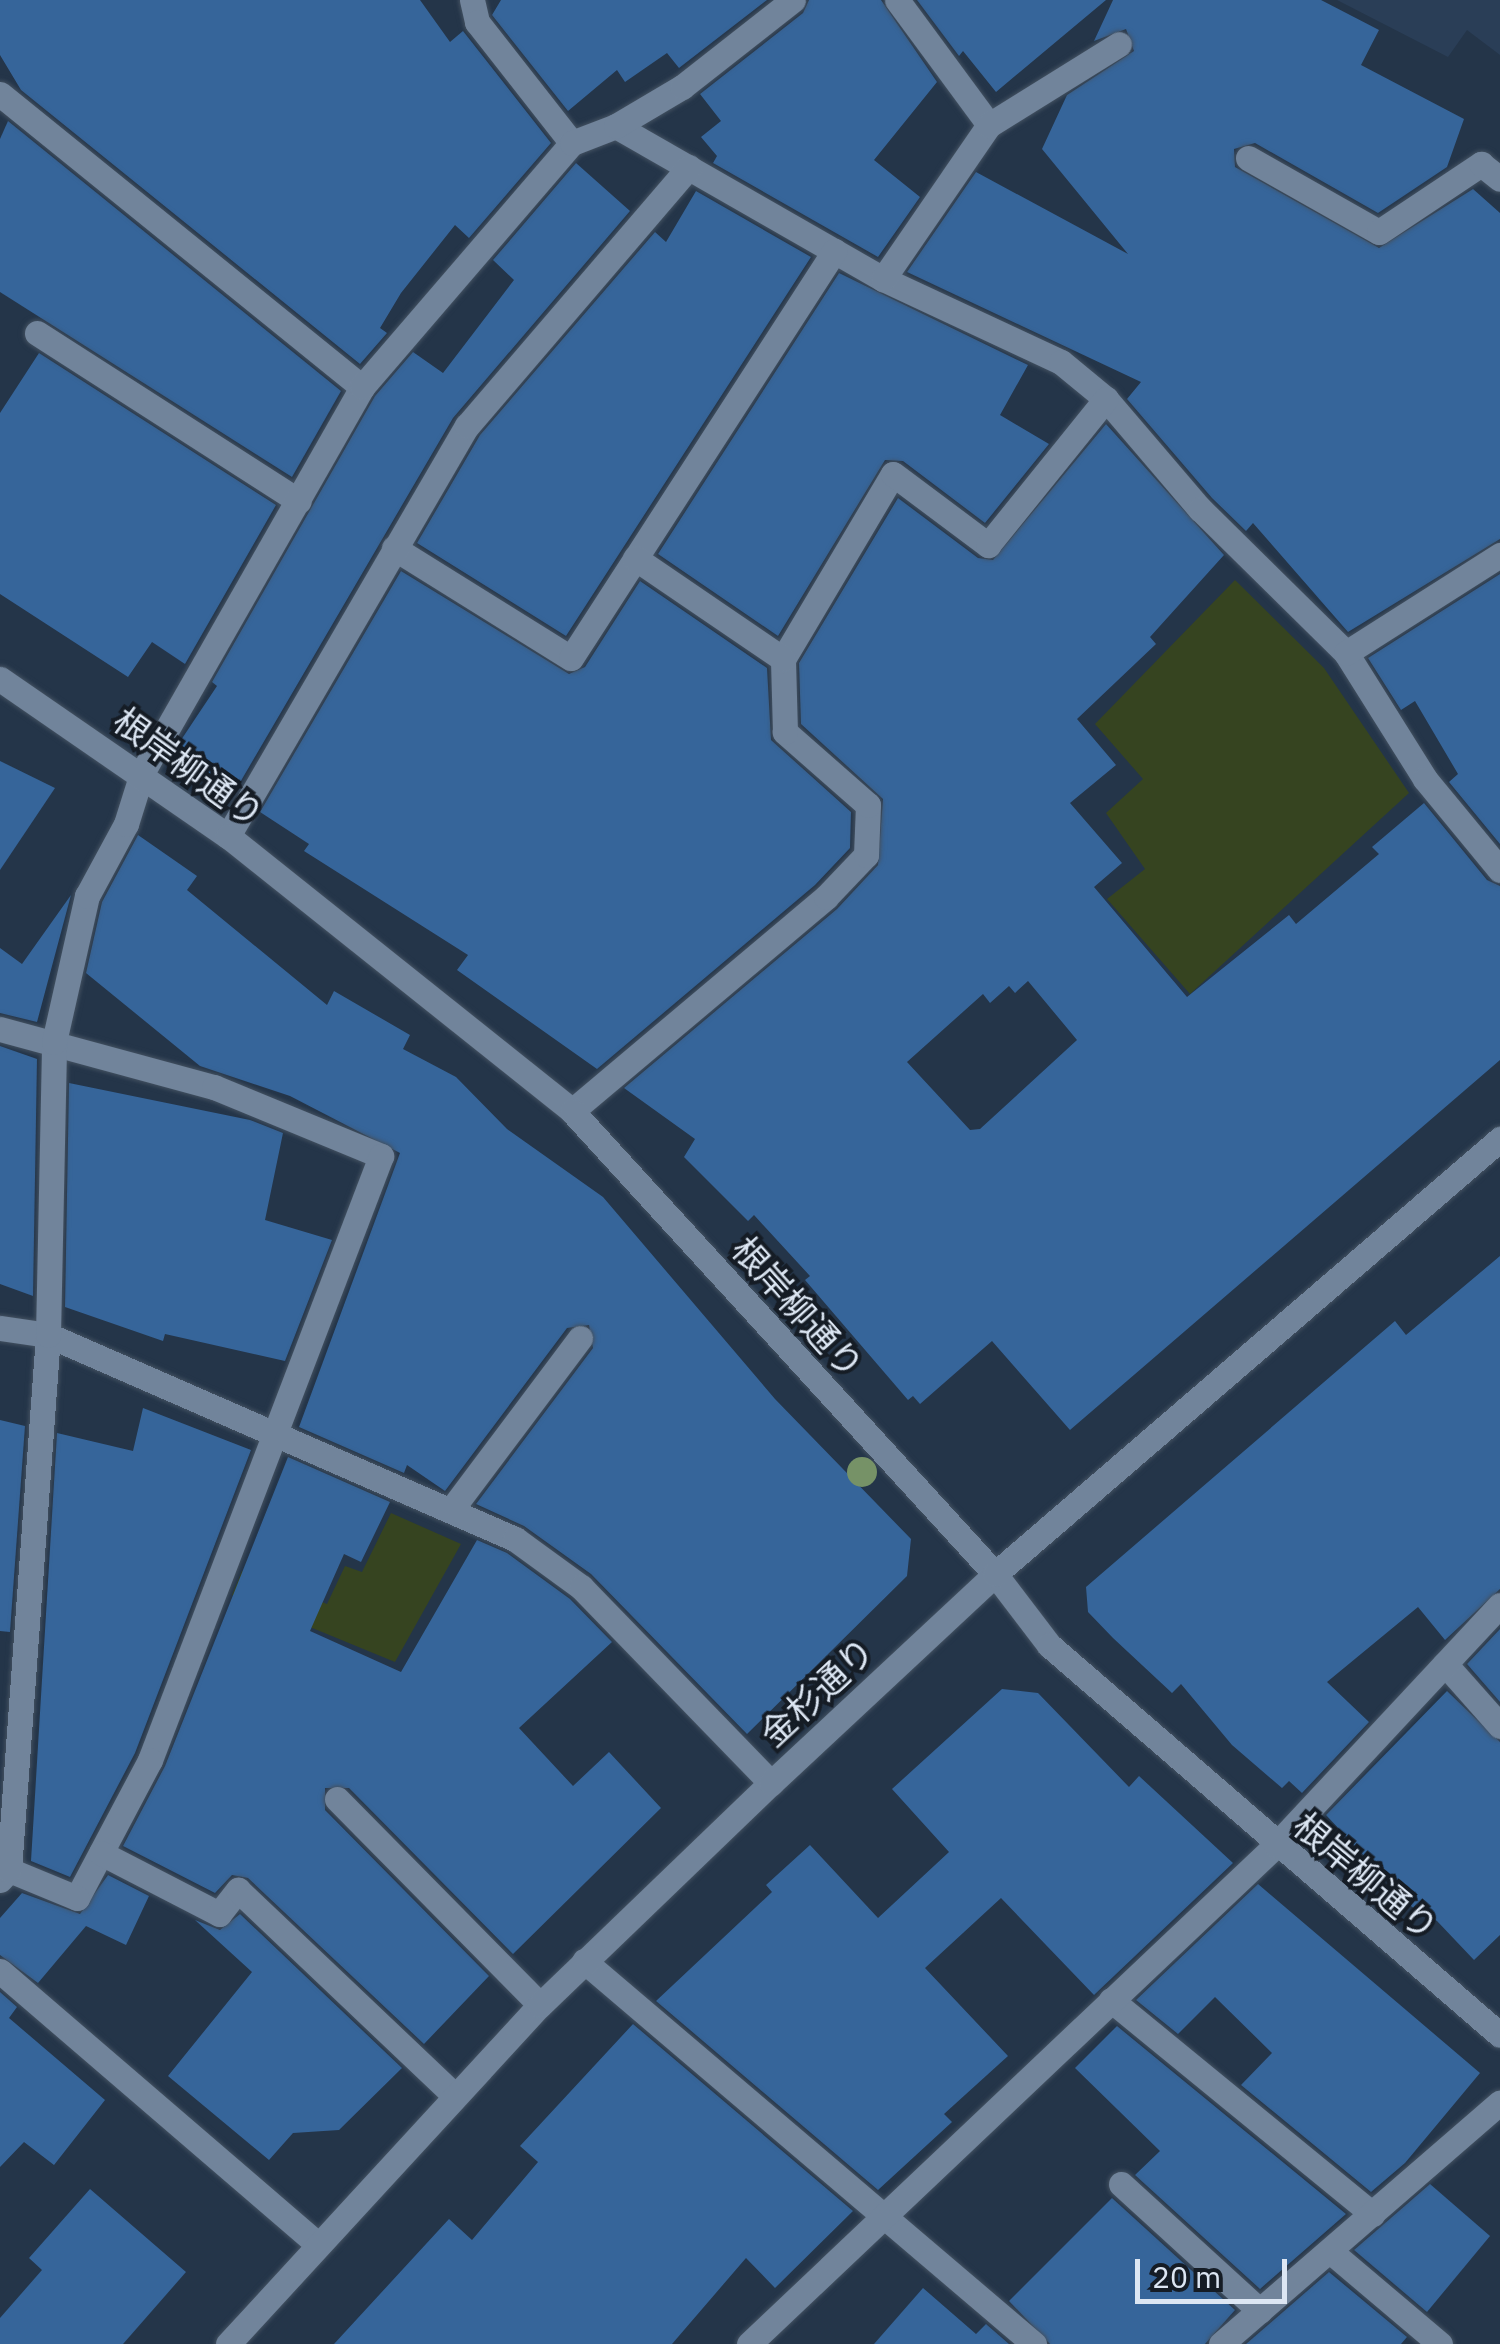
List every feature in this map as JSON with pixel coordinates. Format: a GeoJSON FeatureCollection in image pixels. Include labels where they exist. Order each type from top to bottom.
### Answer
{"type":"FeatureCollection","features":[{"type":"Feature","properties":{"kind":"street"},"geometry":{"type":"LineString","coordinates":[[472,0],[477,22],[572,143]]}},
{"type":"Feature","properties":{"kind":"street"},"geometry":{"type":"LineString","coordinates":[[0,1029],[54,1042],[214,1088],[381,1156],[278,1435],[150,1760],[77,1898],[4,1875],[48,1335],[54,1042],[87,896],[126,824],[142,773],[362,387],[572,143],[616,126],[682,87],[793,0]]}},
{"type":"Feature","properties":{"kind":"street"},"geometry":{"type":"LineString","coordinates":[[897,0],[989,124]]}},
{"type":"Feature","properties":{"kind":"street"},"geometry":{"type":"LineString","coordinates":[[884,279],[989,124],[1118,44]]}},
{"type":"Feature","properties":{"kind":"street"},"geometry":{"type":"LineString","coordinates":[[0,94],[362,387]]}},
{"type":"Feature","properties":{"kind":"street"},"geometry":{"type":"LineString","coordinates":[[616,126],[884,279],[1062,362],[1106,399],[1200,509],[1346,653],[1426,780],[1500,870]]}},
{"type":"Feature","properties":{"kind":"street"},"geometry":{"type":"LineString","coordinates":[[1248,158],[1379,232],[1481,164],[1500,178]]}},
{"type":"Feature","properties":{"kind":"street"},"geometry":{"type":"LineString","coordinates":[[228,836],[467,426],[689,167]]}},
{"type":"Feature","properties":{"kind":"street"},"geometry":{"type":"LineString","coordinates":[[394,548],[571,658],[834,250]]}},
{"type":"Feature","properties":{"kind":"street"},"geometry":{"type":"LineString","coordinates":[[37,332],[299,501]]}},
{"type":"Feature","properties":{"kind":"street"},"geometry":{"type":"LineString","coordinates":[[572,1111],[826,898],[866,855],[868,805],[785,732],[784,659],[894,474],[988,545],[1106,399]]}},
{"type":"Feature","properties":{"kind":"street"},"geometry":{"type":"LineString","coordinates":[[1346,653],[1500,556]]}},
{"type":"Feature","properties":{"kind":"street"},"geometry":{"type":"LineString","coordinates":[[635,558],[784,659]]}},
{"type":"Feature","properties":{"kind":"street","name":"根岸柳通り"},"geometry":{"type":"LineString","coordinates":[[0,679],[142,773],[228,836],[572,1111],[994,1574],[1048,1645],[1500,2035]]}},
{"type":"Feature","properties":{"kind":"street","name":"金杉通り"},"geometry":{"type":"LineString","coordinates":[[228,2344],[315,2242],[540,2006],[771,1783],[994,1574],[1500,1139]]}},
{"type":"Feature","properties":{"kind":"street"},"geometry":{"type":"LineString","coordinates":[[0,1328],[48,1335],[515,1539],[581,1586],[771,1783]]}},
{"type":"Feature","properties":{"kind":"street"},"geometry":{"type":"LineString","coordinates":[[450,1510],[580,1338]]}},
{"type":"Feature","properties":{"kind":"street"},"geometry":{"type":"LineString","coordinates":[[750,2344],[1276,1845],[1500,1605]]}},
{"type":"Feature","properties":{"kind":"street"},"geometry":{"type":"LineString","coordinates":[[1444,1664],[1500,1726]]}},
{"type":"Feature","properties":{"kind":"street"},"geometry":{"type":"LineString","coordinates":[[337,1799],[540,2006]]}},
{"type":"Feature","properties":{"kind":"street"},"geometry":{"type":"LineString","coordinates":[[101,1853],[219,1914],[238,1890],[455,2096]]}},
{"type":"Feature","properties":{"kind":"street"},"geometry":{"type":"LineString","coordinates":[[584,1961],[1034,2344]]}},
{"type":"Feature","properties":{"kind":"street"},"geometry":{"type":"LineString","coordinates":[[0,1972],[315,2242]]}},
{"type":"Feature","properties":{"kind":"street"},"geometry":{"type":"LineString","coordinates":[[1112,2000],[1372,2214]]}},
{"type":"Feature","properties":{"kind":"street"},"geometry":{"type":"LineString","coordinates":[[1221,2344],[1500,2102]]}},
{"type":"Feature","properties":{"kind":"street"},"geometry":{"type":"LineString","coordinates":[[1121,2184],[1260,2310]]}},
{"type":"Feature","properties":{"kind":"street"},"geometry":{"type":"LineString","coordinates":[[1330,2251],[1440,2344]]}},
{"type":"Feature","properties":{"kind":"shaded area"},"geometry":{"type":"Polygon","coordinates":[[[1337,0],[1500,0],[1500,55],[1467,30],[1448,57],[1337,0]]]}},
{"type":"Feature","properties":{"kind":"green space"},"geometry":{"type":"Polygon","coordinates":[[[1235,580],[1324,668],[1409,793],[1190,994],[1107,899],[1145,869],[1106,813],[1143,779],[1095,724],[1235,580]]]}},
{"type":"Feature","properties":{"kind":"green space"},"geometry":{"type":"Polygon","coordinates":[[[391,1513],[461,1544],[395,1662],[232,1595],[242,1571],[327,1604],[345,1566],[362,1572],[391,1513]]]}},
{"type":"Feature","properties":{"kind":"building"},"geometry":{"type":"Polygon","coordinates":[[[0,0],[420,0],[450,42],[463,31],[551,143],[469,238],[455,225],[401,293],[380,328],[387,333],[360,364],[21,90],[0,55],[0,0]]]}},
{"type":"Feature","properties":{"kind":"building"},"geometry":{"type":"Polygon","coordinates":[[[501,0],[767,0],[679,68],[667,53],[625,82],[617,70],[568,111],[492,15],[501,0]]]}},
{"type":"Feature","properties":{"kind":"building"},"geometry":{"type":"Polygon","coordinates":[[[809,0],[881,0],[937,82],[874,160],[920,197],[878,257],[713,163],[717,156],[701,137],[721,121],[700,94],[803,13],[809,0]]]}},
{"type":"Feature","properties":{"kind":"building"},"geometry":{"type":"Polygon","coordinates":[[[917,0],[1106,0],[996,92],[963,51],[959,56],[917,0]]]}},
{"type":"Feature","properties":{"kind":"building"},"geometry":{"type":"Polygon","coordinates":[[[1113,0],[1321,0],[1379,30],[1361,65],[1464,119],[1447,167],[1378,213],[1255,143],[1234,149],[1235,167],[1379,248],[1473,189],[1500,213],[1500,539],[1348,632],[1253,523],[1246,531],[1212,498],[1127,399],[1141,382],[907,272],[976,172],[1128,254],[1042,149],[1067,95],[1134,51],[1126,29],[1094,41],[1113,0]]]}},
{"type":"Feature","properties":{"kind":"building"},"geometry":{"type":"Polygon","coordinates":[[[8,121],[341,391],[292,477],[0,292],[0,139],[8,121]]]}},
{"type":"Feature","properties":{"kind":"building"},"geometry":{"type":"Polygon","coordinates":[[[576,163],[630,211],[453,418],[235,791],[175,749],[217,686],[212,682],[375,396],[413,352],[443,373],[514,280],[493,260],[576,163]]]}},
{"type":"Feature","properties":{"kind":"building"},"geometry":{"type":"Polygon","coordinates":[[[696,191],[811,257],[566,636],[417,543],[480,435],[655,232],[666,242],[696,191]]]}},
{"type":"Feature","properties":{"kind":"building"},"geometry":{"type":"Polygon","coordinates":[[[839,273],[1028,365],[1000,415],[1049,444],[985,523],[903,461],[885,460],[778,636],[658,554],[839,273]]]}},
{"type":"Feature","properties":{"kind":"building"},"geometry":{"type":"Polygon","coordinates":[[[39,353],[276,505],[185,664],[152,642],[128,677],[0,594],[0,413],[39,353]]]}},
{"type":"Feature","properties":{"kind":"building"},"geometry":{"type":"Polygon","coordinates":[[[1106,424],[1224,555],[1150,637],[1156,644],[1077,719],[1116,765],[1070,803],[1122,863],[1094,887],[1187,997],[1289,915],[1296,924],[1379,854],[1372,847],[1424,803],[1487,880],[1500,886],[1500,1060],[1070,1430],[992,1341],[920,1404],[913,1396],[908,1400],[805,1280],[810,1276],[754,1215],[748,1221],[684,1157],[695,1139],[624,1088],[837,909],[878,865],[883,799],[801,724],[799,663],[898,498],[978,558],[993,560],[1106,424]],[[1028,981],[1015,993],[1009,986],[990,1003],[983,994],[907,1062],[970,1130],[980,1129],[1077,1040],[1028,981]]]}},
{"type":"Feature","properties":{"kind":"building"},"geometry":{"type":"Polygon","coordinates":[[[401,571],[569,674],[585,667],[640,581],[767,668],[771,740],[851,812],[850,848],[815,885],[597,1069],[457,970],[468,955],[304,851],[309,844],[260,812],[401,571]]]}},
{"type":"Feature","properties":{"kind":"building"},"geometry":{"type":"Polygon","coordinates":[[[1500,574],[1500,844],[1449,782],[1458,774],[1415,701],[1401,710],[1368,658],[1500,574]]]}},
{"type":"Feature","properties":{"kind":"building"},"geometry":{"type":"Polygon","coordinates":[[[0,761],[55,788],[0,870],[0,761]]]}},
{"type":"Feature","properties":{"kind":"building"},"geometry":{"type":"Polygon","coordinates":[[[138,835],[197,876],[187,890],[327,1005],[334,991],[410,1035],[403,1049],[456,1077],[507,1129],[603,1197],[775,1399],[911,1539],[907,1576],[747,1734],[591,1574],[524,1526],[476,1504],[593,1348],[589,1325],[567,1328],[445,1491],[407,1465],[404,1473],[299,1427],[400,1153],[290,1096],[200,1066],[86,973],[102,902],[138,835]]]}},
{"type":"Feature","properties":{"kind":"building"},"geometry":{"type":"Polygon","coordinates":[[[71,895],[37,1022],[0,1013],[0,948],[22,964],[71,895]]]}},
{"type":"Feature","properties":{"kind":"building"},"geometry":{"type":"Polygon","coordinates":[[[0,1046],[37,1059],[33,1296],[0,1284],[0,1046]]]}},
{"type":"Feature","properties":{"kind":"building"},"geometry":{"type":"Polygon","coordinates":[[[69,1083],[250,1120],[283,1133],[265,1220],[332,1240],[285,1361],[165,1334],[163,1341],[65,1307],[69,1083]]]}},
{"type":"Feature","properties":{"kind":"building"},"geometry":{"type":"Polygon","coordinates":[[[1500,1256],[1500,1589],[1445,1640],[1418,1607],[1327,1682],[1369,1722],[1302,1793],[1289,1781],[1282,1788],[1232,1745],[1181,1684],[1172,1693],[1113,1638],[1088,1612],[1086,1587],[1395,1321],[1406,1335],[1500,1256]]]}},
{"type":"Feature","properties":{"kind":"building"},"geometry":{"type":"Polygon","coordinates":[[[143,1408],[251,1450],[135,1753],[70,1877],[31,1861],[57,1433],[133,1451],[143,1408]]]}},
{"type":"Feature","properties":{"kind":"building"},"geometry":{"type":"Polygon","coordinates":[[[0,1420],[25,1426],[10,1632],[0,1631],[0,1420]]]}},
{"type":"Feature","properties":{"kind":"building"},"geometry":{"type":"Polygon","coordinates":[[[288,1457],[390,1502],[361,1562],[344,1554],[310,1631],[401,1672],[477,1540],[507,1553],[570,1599],[612,1642],[519,1728],[573,1786],[609,1752],[661,1808],[513,1954],[349,1788],[325,1788],[325,1810],[489,1976],[424,2044],[248,1878],[232,1875],[215,1893],[123,1846],[165,1766],[288,1457]]]}},
{"type":"Feature","properties":{"kind":"building"},"geometry":{"type":"Polygon","coordinates":[[[1500,1629],[1500,1702],[1467,1664],[1500,1629]]]}},
{"type":"Feature","properties":{"kind":"building"},"geometry":{"type":"Polygon","coordinates":[[[1002,1689],[1038,1693],[1129,1787],[1139,1776],[1233,1863],[1094,1995],[1001,1898],[925,1968],[1008,2056],[944,2114],[952,2122],[878,2190],[656,2001],[772,1892],[766,1885],[810,1845],[878,1918],[949,1852],[892,1789],[1002,1689]]]}},
{"type":"Feature","properties":{"kind":"building"},"geometry":{"type":"Polygon","coordinates":[[[1447,1691],[1500,1742],[1500,1935],[1474,1960],[1437,1921],[1412,1907],[1326,1815],[1447,1691]]]}},
{"type":"Feature","properties":{"kind":"building"},"geometry":{"type":"Polygon","coordinates":[[[108,1875],[149,1896],[126,1945],[86,1926],[38,1983],[0,1955],[0,1918],[22,1893],[80,1914],[108,1875]]]}},
{"type":"Feature","properties":{"kind":"building"},"geometry":{"type":"Polygon","coordinates":[[[1258,1884],[1480,2073],[1405,2163],[1371,2192],[1241,2085],[1272,2053],[1215,1997],[1178,2034],[1136,2000],[1258,1884]]]}},
{"type":"Feature","properties":{"kind":"building"},"geometry":{"type":"Polygon","coordinates":[[[240,1914],[402,2068],[339,2130],[293,2133],[269,2160],[168,2076],[252,1972],[195,1920],[220,1930],[240,1914]]]}},
{"type":"Feature","properties":{"kind":"building"},"geometry":{"type":"Polygon","coordinates":[[[0,1992],[17,2007],[9,2018],[105,2100],[54,2165],[24,2142],[0,2167],[0,1992]]]}},
{"type":"Feature","properties":{"kind":"building"},"geometry":{"type":"Polygon","coordinates":[[[633,2024],[853,2211],[775,2288],[746,2258],[672,2344],[334,2344],[449,2219],[472,2240],[538,2162],[520,2146],[633,2024]]]}},
{"type":"Feature","properties":{"kind":"building"},"geometry":{"type":"Polygon","coordinates":[[[1117,2026],[1346,2214],[1260,2289],[1135,2175],[1160,2151],[1075,2068],[1117,2026]]]}},
{"type":"Feature","properties":{"kind":"building"},"geometry":{"type":"Polygon","coordinates":[[[1430,2184],[1490,2236],[1427,2312],[1354,2250],[1430,2184]]]}},
{"type":"Feature","properties":{"kind":"building"},"geometry":{"type":"Polygon","coordinates":[[[90,2189],[186,2272],[123,2344],[0,2344],[0,2318],[42,2270],[29,2258],[90,2189]]]}},
{"type":"Feature","properties":{"kind":"building"},"geometry":{"type":"Polygon","coordinates":[[[1112,2198],[1235,2310],[1205,2344],[1050,2344],[1009,2301],[1112,2198]]]}},
{"type":"Feature","properties":{"kind":"building"},"geometry":{"type":"Polygon","coordinates":[[[1329,2272],[1407,2337],[1401,2344],[1246,2344],[1329,2272]]]}},
{"type":"Feature","properties":{"kind":"building"},"geometry":{"type":"Polygon","coordinates":[[[923,2288],[976,2334],[986,2324],[1009,2344],[874,2344],[923,2288]]]}}]}
